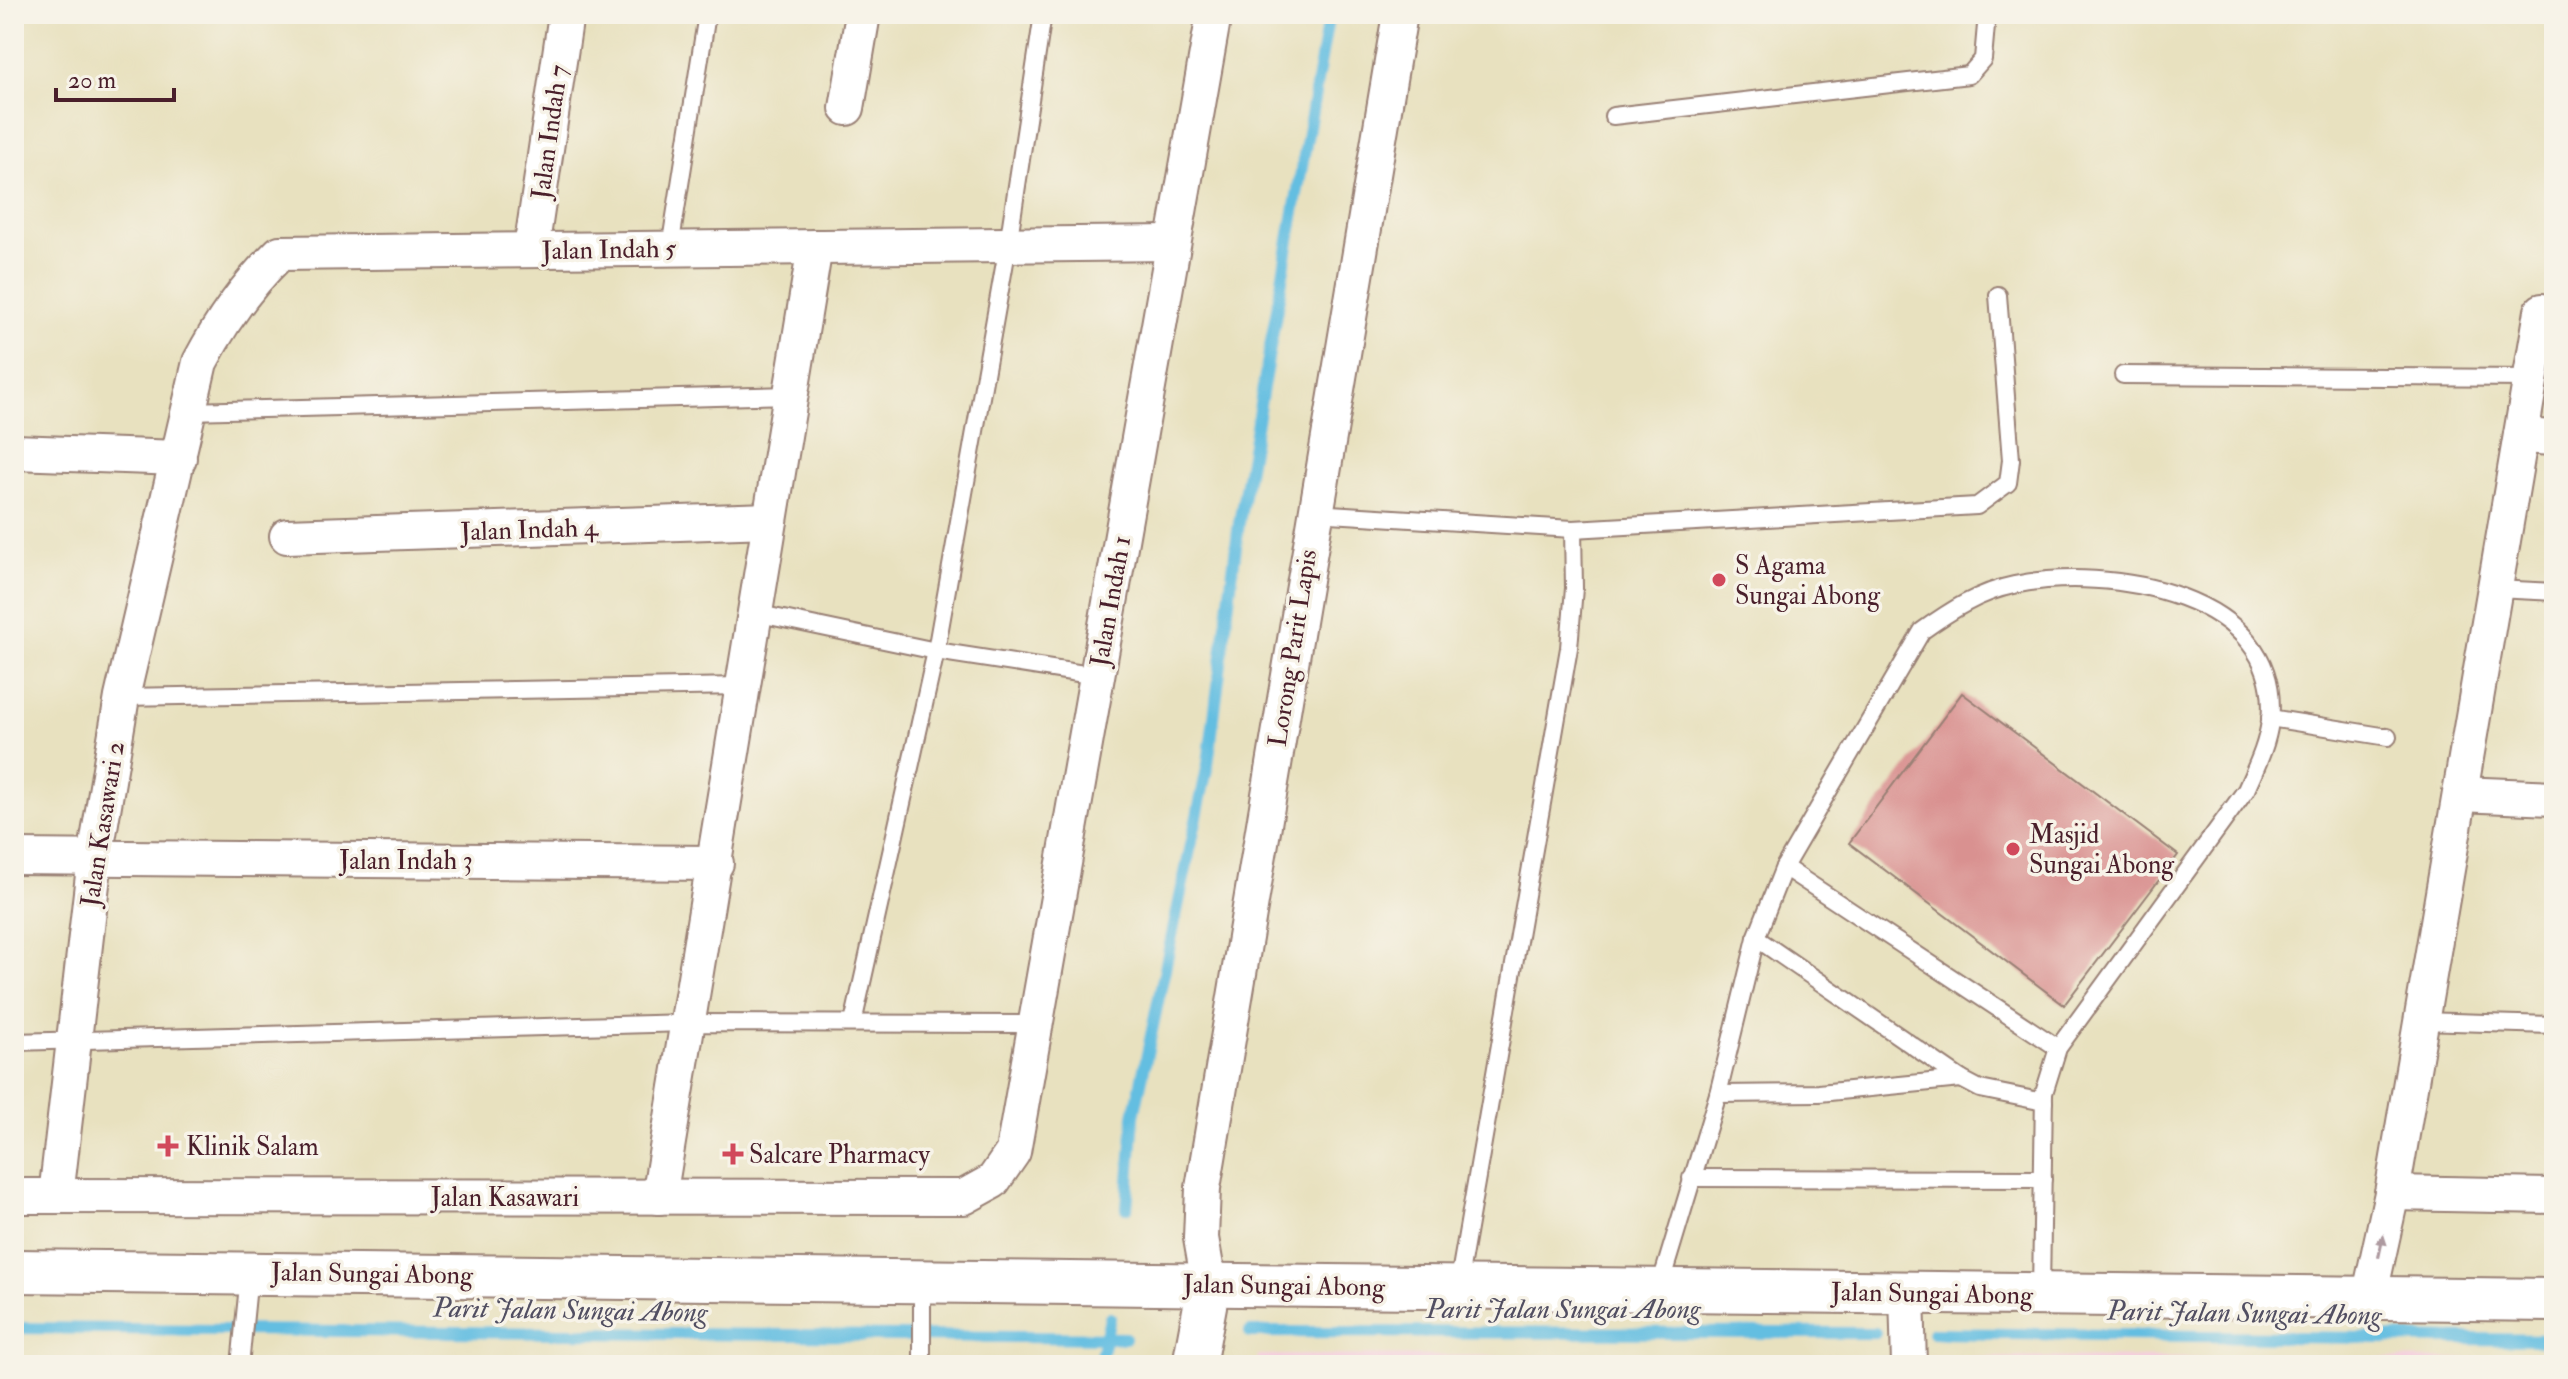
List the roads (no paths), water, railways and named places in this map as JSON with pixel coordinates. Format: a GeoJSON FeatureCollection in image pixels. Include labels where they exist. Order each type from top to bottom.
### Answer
{"type":"FeatureCollection","features":[{"type":"Feature","properties":{"kind":"street","name":"Jalan Indah 7"},"geometry":{"type":"LineString","coordinates":[[531,250],[566,14]]}},
{"type":"Feature","properties":{"kind":"street"},"geometry":{"type":"LineString","coordinates":[[847,108],[863,14]]}},
{"type":"Feature","properties":{"kind":"street","name":"Jalan Indah 1"},"geometry":{"type":"LineString","coordinates":[[993,1181],[1013,1152],[1214,14]]}},
{"type":"Feature","properties":{"kind":"street","name":"Lorong Parit Lapis"},"geometry":{"type":"LineString","coordinates":[[1209,1284],[1201,1238],[1203,1188],[1400,14]]}},
{"type":"Feature","properties":{"kind":"street","name":"Jalan Indah 5"},"geometry":{"type":"LineString","coordinates":[[179,458],[200,362],[221,323],[249,284],[280,253],[1173,243]]}},
{"type":"Feature","properties":{"kind":"street"},"geometry":{"type":"LineString","coordinates":[[659,1197],[815,247]]}},
{"type":"Feature","properties":{"kind":"street"},"geometry":{"type":"LineString","coordinates":[[2369,1298],[2392,1193],[2495,589],[2538,437],[2531,378],[2542,311]]}},
{"type":"Feature","properties":{"kind":"street"},"geometry":{"type":"LineString","coordinates":[[14,452],[179,458]]}},
{"type":"Feature","properties":{"kind":"street","name":"Jalan Kasawari 2"},"geometry":{"type":"LineString","coordinates":[[56,1196],[95,858],[122,697],[179,458]]}},
{"type":"Feature","properties":{"kind":"street","name":"Jalan Indah 4"},"geometry":{"type":"LineString","coordinates":[[287,536],[770,520]]}},
{"type":"Feature","properties":{"kind":"street"},"geometry":{"type":"LineString","coordinates":[[2460,794],[2554,798]]}},
{"type":"Feature","properties":{"kind":"street","name":"Jalan Indah 3"},"geometry":{"type":"LineString","coordinates":[[14,857],[716,863]]}},
{"type":"Feature","properties":{"kind":"street","name":"Jalan Kasawari"},"geometry":{"type":"LineString","coordinates":[[14,1196],[964,1197],[993,1181]]}},
{"type":"Feature","properties":{"kind":"street"},"geometry":{"type":"LineString","coordinates":[[2392,1193],[2554,1196]]}},
{"type":"Feature","properties":{"kind":"street","name":"Jalan Sungai Abong"},"geometry":{"type":"LineString","coordinates":[[14,1271],[250,1272],[922,1297],[1209,1284],[2554,1300]]}},
{"type":"Feature","properties":{"kind":"street"},"geometry":{"type":"LineString","coordinates":[[1194,1365],[1209,1284]]}},
{"type":"Feature","properties":{"kind":"street"},"geometry":{"type":"LineString","coordinates":[[1907,1293],[1909,1365]]}},
{"type":"Feature","properties":{"kind":"lane"},"geometry":{"type":"LineString","coordinates":[[670,248],[707,14]]}},
{"type":"Feature","properties":{"kind":"lane"},"geometry":{"type":"LineString","coordinates":[[853,1023],[936,651],[1008,245],[1043,14]]}},
{"type":"Feature","properties":{"kind":"lane"},"geometry":{"type":"LineString","coordinates":[[1613,116],[1969,75],[1983,59],[1987,14]]}},
{"type":"Feature","properties":{"kind":"lane"},"geometry":{"type":"LineString","coordinates":[[1314,513],[1573,529],[1977,506],[2008,483],[2011,460],[1998,295]]}},
{"type":"Feature","properties":{"kind":"lane"},"geometry":{"type":"LineString","coordinates":[[2123,375],[2531,378]]}},
{"type":"Feature","properties":{"kind":"lane"},"geometry":{"type":"LineString","coordinates":[[189,411],[791,395]]}},
{"type":"Feature","properties":{"kind":"lane"},"geometry":{"type":"LineString","coordinates":[[1458,1287],[1569,648],[1573,529]]}},
{"type":"Feature","properties":{"kind":"lane"},"geometry":{"type":"LineString","coordinates":[[1658,1289],[1718,1094],[1756,938],[1784,867],[1922,631],[1958,605],[2012,585],[2072,578],[2147,585],[2191,599],[2229,622],[2259,660],[2270,718],[2264,750],[2246,790],[2058,1048],[2048,1074],[2044,1102],[2041,1294]]}},
{"type":"Feature","properties":{"kind":"lane"},"geometry":{"type":"LineString","coordinates":[[2495,589],[2554,592]]}},
{"type":"Feature","properties":{"kind":"lane"},"geometry":{"type":"LineString","coordinates":[[755,613],[936,651],[1097,676]]}},
{"type":"Feature","properties":{"kind":"lane"},"geometry":{"type":"LineString","coordinates":[[122,697],[742,686]]}},
{"type":"Feature","properties":{"kind":"lane"},"geometry":{"type":"LineString","coordinates":[[2270,718],[2388,737]]}},
{"type":"Feature","properties":{"kind":"lane"},"geometry":{"type":"LineString","coordinates":[[1784,867],[2058,1048]]}},
{"type":"Feature","properties":{"kind":"lane"},"geometry":{"type":"LineString","coordinates":[[1756,938],[1961,1079],[1992,1092],[2044,1102]]}},
{"type":"Feature","properties":{"kind":"lane"},"geometry":{"type":"LineString","coordinates":[[2421,1021],[2554,1025]]}},
{"type":"Feature","properties":{"kind":"lane"},"geometry":{"type":"LineString","coordinates":[[14,1042],[73,1043],[687,1023],[1035,1024]]}},
{"type":"Feature","properties":{"kind":"lane"},"geometry":{"type":"LineString","coordinates":[[1718,1094],[1819,1093],[1961,1079]]}},
{"type":"Feature","properties":{"kind":"lane"},"geometry":{"type":"LineString","coordinates":[[1691,1178],[2043,1179]]}},
{"type":"Feature","properties":{"kind":"lane"},"geometry":{"type":"LineString","coordinates":[[240,1365],[250,1272]]}},
{"type":"Feature","properties":{"kind":"lane"},"geometry":{"type":"LineString","coordinates":[[922,1297],[922,1365]]}},
{"type":"Feature","properties":{"kind":"waterway"},"geometry":{"type":"LineString","coordinates":[[1127,1208],[1134,1116],[1208,764],[1239,523],[1329,14]]}},
{"type":"Feature","properties":{"kind":"waterway","name":"Parit Jalan Sungai Abong"},"geometry":{"type":"LineString","coordinates":[[1099,1365],[1110,1318]]}},
{"type":"Feature","properties":{"kind":"waterway","name":"Parit Jalan Sungai Abong"},"geometry":{"type":"LineString","coordinates":[[14,1328],[1125,1338]]}},
{"type":"Feature","properties":{"kind":"waterway","name":"Parit Jalan Sungai Abong"},"geometry":{"type":"LineString","coordinates":[[1250,1332],[1875,1333]]}},
{"type":"Feature","properties":{"kind":"waterway","name":"Parit Jalan Sungai Abong"},"geometry":{"type":"LineString","coordinates":[[1933,1333],[2554,1340]]}},
{"type":"Feature","properties":{"kind":"place","name":"S Agama Sungai Abong"},"geometry":{"type":"Point","coordinates":[1719,580]}},
{"type":"Feature","properties":{"kind":"place","name":"Masjid Sungai Abong"},"geometry":{"type":"Point","coordinates":[2013,849]}},
{"type":"Feature","properties":{"kind":"place","name":"Klinik Salam"},"geometry":{"type":"Point","coordinates":[168,1146]}},
{"type":"Feature","properties":{"kind":"place","name":"Salcare Pharmacy"},"geometry":{"type":"Point","coordinates":[733,1154]}}]}
